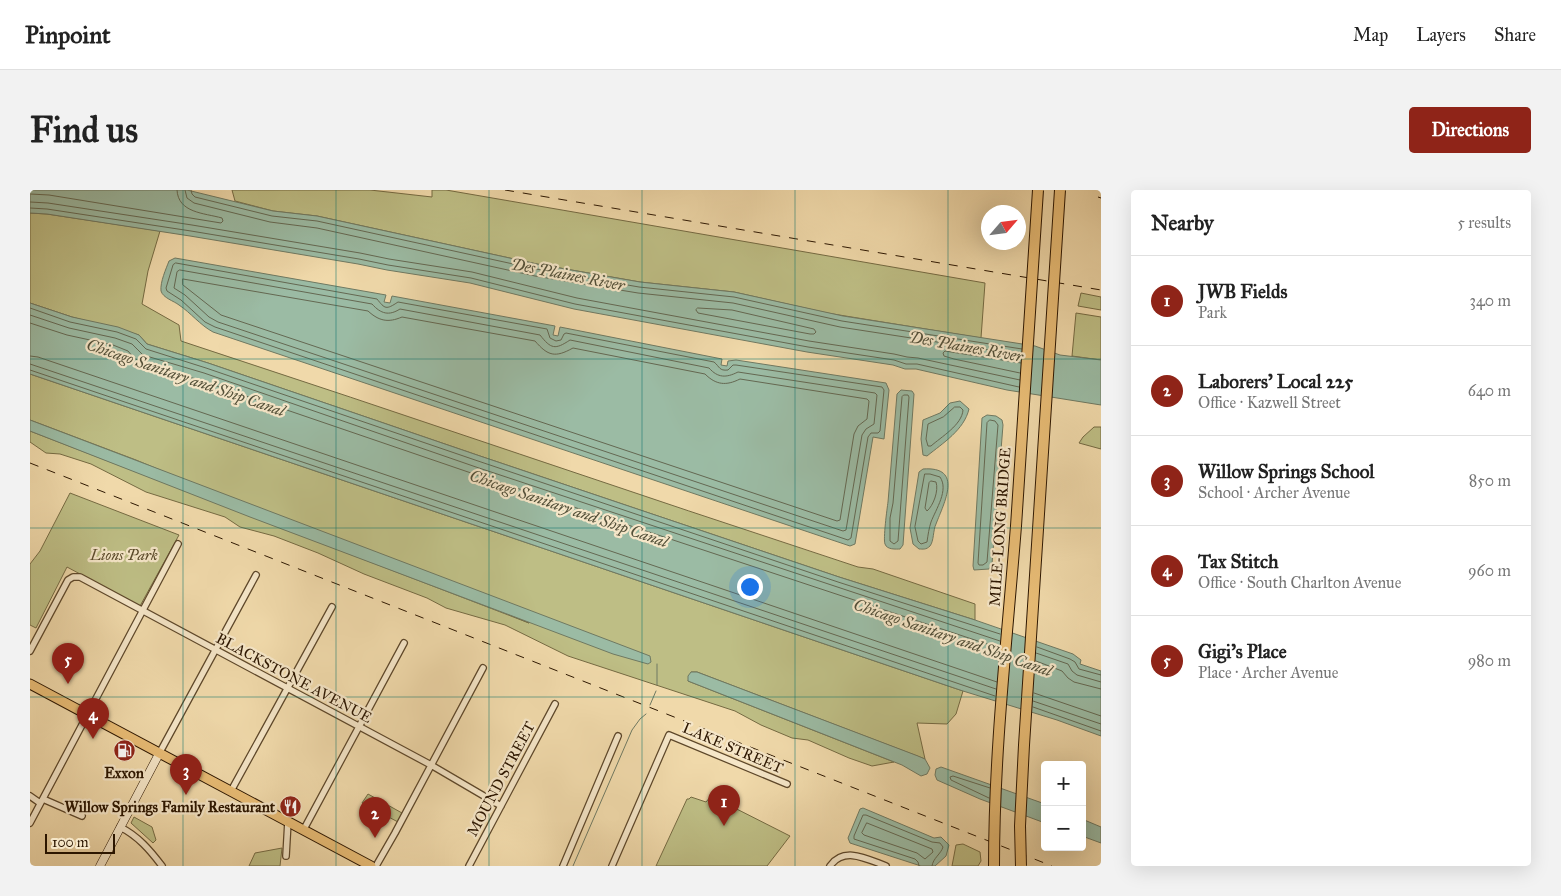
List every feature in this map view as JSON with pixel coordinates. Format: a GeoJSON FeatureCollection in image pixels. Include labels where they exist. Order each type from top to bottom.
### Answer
{"type":"FeatureCollection","features":[{"type":"Feature","properties":{"kind":"highway","name":"MILE-LONG BRIDGE"},"geometry":{"type":"LineString","coordinates":[[994,866],[994,813],[999,718],[1016,516],[1038,190]]}},
{"type":"Feature","properties":{"kind":"highway"},"geometry":{"type":"LineString","coordinates":[[1020,866],[1024,745],[1060,190]]}},
{"type":"Feature","properties":{"kind":"main road"},"geometry":{"type":"LineString","coordinates":[[30,684],[371,866]]}},
{"type":"Feature","properties":{"kind":"street"},"geometry":{"type":"LineString","coordinates":[[30,822],[178,544]]}},
{"type":"Feature","properties":{"kind":"street"},"geometry":{"type":"LineString","coordinates":[[100,866],[256,575]]}},
{"type":"Feature","properties":{"kind":"street","name":"BLACKSTONE AVENUE"},"geometry":{"type":"LineString","coordinates":[[30,651],[68,580],[73,577],[80,577],[431,765],[501,806]]}},
{"type":"Feature","properties":{"kind":"street"},"geometry":{"type":"LineString","coordinates":[[231,791],[332,607]]}},
{"type":"Feature","properties":{"kind":"street"},"geometry":{"type":"LineString","coordinates":[[304,829],[404,643]]}},
{"type":"Feature","properties":{"kind":"street"},"geometry":{"type":"LineString","coordinates":[[376,866],[396,833],[483,668]]}},
{"type":"Feature","properties":{"kind":"street","name":"MOUND STREET"},"geometry":{"type":"LineString","coordinates":[[469,866],[555,704]]}},
{"type":"Feature","properties":{"kind":"street","name":"LAKE STREET"},"geometry":{"type":"LineString","coordinates":[[612,866],[669,735],[787,784]]}},
{"type":"Feature","properties":{"kind":"street"},"geometry":{"type":"LineString","coordinates":[[563,866],[618,736]]}},
{"type":"Feature","properties":{"kind":"street"},"geometry":{"type":"LineString","coordinates":[[30,796],[82,816]]}},
{"type":"Feature","properties":{"kind":"street"},"geometry":{"type":"LineString","coordinates":[[286,856],[288,821]]}},
{"type":"Feature","properties":{"kind":"street"},"geometry":{"type":"LineString","coordinates":[[120,827],[143,843],[162,866]]}},
{"type":"Feature","properties":{"kind":"street"},"geometry":{"type":"LineString","coordinates":[[831,864],[844,855],[858,855],[886,866]]}},
{"type":"Feature","properties":{"kind":"green space"},"geometry":{"type":"Polygon","coordinates":[[[232,190],[370,190],[432,197],[432,190],[446,190],[985,283],[981,338],[827,313],[734,292],[640,282],[537,264],[317,216],[273,211],[235,201],[232,190]]]}},
{"type":"Feature","properties":{"kind":"green space"},"geometry":{"type":"Polygon","coordinates":[[[30,213],[160,231],[148,271],[142,304],[179,325],[181,341],[773,539],[858,567],[873,569],[975,604],[975,620],[839,577],[147,344],[139,335],[72,317],[30,303],[30,213]]]}},
{"type":"Feature","properties":{"kind":"green space"},"geometry":{"type":"Polygon","coordinates":[[[1081,293],[1101,297],[1101,310],[1078,306],[1081,293]]]}},
{"type":"Feature","properties":{"kind":"green space"},"geometry":{"type":"Polygon","coordinates":[[[1076,313],[1101,317],[1101,360],[1072,356],[1076,313]]]}},
{"type":"Feature","properties":{"kind":"green space"},"geometry":{"type":"Polygon","coordinates":[[[30,374],[963,691],[956,714],[947,724],[917,723],[925,759],[697,672],[691,672],[688,681],[894,762],[872,766],[808,740],[792,738],[761,725],[735,711],[568,656],[505,625],[446,608],[427,598],[364,574],[318,553],[274,536],[240,527],[225,517],[146,492],[91,464],[60,454],[46,453],[30,442],[30,431],[529,623],[136,460],[30,420],[30,374]]]}},
{"type":"Feature","properties":{"kind":"green space"},"geometry":{"type":"Polygon","coordinates":[[[1094,427],[1101,427],[1101,449],[1079,443],[1094,427]]]}},
{"type":"Feature","properties":{"kind":"green space","name":"Lions Park"},"geometry":{"type":"Polygon","coordinates":[[[70,493],[179,535],[140,606],[67,567],[36,628],[30,625],[30,564],[40,551],[70,493]]]}},
{"type":"Feature","properties":{"kind":"green space"},"geometry":{"type":"Polygon","coordinates":[[[368,794],[402,813],[398,822],[362,803],[368,794]]]}},
{"type":"Feature","properties":{"kind":"green space"},"geometry":{"type":"Polygon","coordinates":[[[711,796],[790,836],[767,866],[656,866],[687,799],[691,797],[706,802],[711,796]]]}},
{"type":"Feature","properties":{"kind":"green space"},"geometry":{"type":"Polygon","coordinates":[[[134,817],[152,827],[156,840],[153,843],[131,823],[134,817]]]}},
{"type":"Feature","properties":{"kind":"green space"},"geometry":{"type":"Polygon","coordinates":[[[963,844],[980,852],[981,861],[978,866],[952,866],[956,845],[963,844]]]}},
{"type":"Feature","properties":{"kind":"green space"},"geometry":{"type":"Polygon","coordinates":[[[282,848],[280,866],[249,866],[255,853],[282,848]]]}},
{"type":"Feature","properties":{"kind":"water","name":"Des Plaines River"},"geometry":{"type":"Polygon","coordinates":[[[30,190],[187,190],[273,211],[317,216],[537,264],[640,282],[734,292],[843,316],[1035,346],[1060,355],[1101,360],[1101,405],[1007,390],[916,369],[905,369],[893,365],[807,352],[574,309],[470,283],[190,236],[30,213],[30,190]]]}},
{"type":"Feature","properties":{"kind":"water"},"geometry":{"type":"Polygon","coordinates":[[[175,258],[386,295],[384,302],[390,303],[392,296],[555,326],[553,335],[558,336],[560,327],[722,359],[721,365],[727,366],[728,361],[736,360],[886,383],[889,390],[884,439],[873,437],[855,544],[850,546],[213,332],[162,293],[161,284],[169,261],[175,258]]]}},
{"type":"Feature","properties":{"kind":"water","name":"Chicago Sanitary and Ship Canal"},"geometry":{"type":"Polygon","coordinates":[[[30,303],[72,317],[118,327],[139,335],[147,344],[1073,654],[1081,660],[1080,664],[1101,671],[1101,736],[1057,720],[963,691],[30,374],[30,303]]]}},
{"type":"Feature","properties":{"kind":"water"},"geometry":{"type":"Polygon","coordinates":[[[901,390],[912,391],[914,394],[903,545],[900,549],[894,549],[886,546],[884,536],[897,394],[901,390]]]}},
{"type":"Feature","properties":{"kind":"water"},"geometry":{"type":"Polygon","coordinates":[[[960,401],[969,409],[963,423],[940,446],[927,456],[923,455],[921,439],[923,420],[940,413],[950,403],[960,401]]]}},
{"type":"Feature","properties":{"kind":"water"},"geometry":{"type":"Polygon","coordinates":[[[987,415],[996,416],[1002,420],[1003,425],[992,564],[989,569],[974,570],[982,418],[987,415]]]}},
{"type":"Feature","properties":{"kind":"water"},"geometry":{"type":"Polygon","coordinates":[[[30,420],[650,656],[651,662],[648,664],[613,654],[250,517],[30,431],[30,420]]]}},
{"type":"Feature","properties":{"kind":"water"},"geometry":{"type":"Polygon","coordinates":[[[923,469],[936,470],[943,473],[947,480],[948,488],[931,544],[926,549],[919,549],[913,544],[910,528],[919,472],[923,469]]]}},
{"type":"Feature","properties":{"kind":"water"},"geometry":{"type":"Polygon","coordinates":[[[691,672],[697,672],[918,756],[925,759],[930,768],[927,774],[921,776],[902,765],[688,681],[688,676],[691,672]]]}},
{"type":"Feature","properties":{"kind":"water"},"geometry":{"type":"Polygon","coordinates":[[[941,767],[1041,803],[1041,822],[980,799],[937,780],[935,775],[936,769],[941,767]]]}},
{"type":"Feature","properties":{"kind":"water"},"geometry":{"type":"Polygon","coordinates":[[[863,808],[934,838],[941,837],[949,845],[946,856],[935,866],[921,866],[850,843],[848,838],[860,809],[863,808]]]}},
{"type":"Feature","properties":{"kind":"water"},"geometry":{"type":"Polygon","coordinates":[[[1086,821],[1101,827],[1101,843],[1086,837],[1086,821]]]}},
{"type":"Feature","properties":{"kind":"waterway"},"geometry":{"type":"LineString","coordinates":[[657,664],[657,685]]}},
{"type":"Feature","properties":{"kind":"waterway"},"geometry":{"type":"LineString","coordinates":[[650,705],[656,691]]}},
{"type":"Feature","properties":{"kind":"waterway"},"geometry":{"type":"LineString","coordinates":[[573,866],[632,730],[646,714]]}},
{"type":"Feature","properties":{"kind":"railway"},"geometry":{"type":"LineString","coordinates":[[505,190],[1101,290]]}},
{"type":"Feature","properties":{"kind":"railway"},"geometry":{"type":"LineString","coordinates":[[30,463],[1052,866]]}},
{"type":"Feature","properties":{"kind":"place","name":"Gigi's Place"},"geometry":{"type":"Point","coordinates":[68,684]}},
{"type":"Feature","properties":{"kind":"place","name":"Tax Stitch"},"geometry":{"type":"Point","coordinates":[93,739]}},
{"type":"Feature","properties":{"kind":"place","name":"Exxon"},"geometry":{"type":"Point","coordinates":[124,750]}},
{"type":"Feature","properties":{"kind":"place","name":"Willow Springs School"},"geometry":{"type":"Point","coordinates":[186,795]}},
{"type":"Feature","properties":{"kind":"place","name":"Willow Springs Family Restaurant"},"geometry":{"type":"Point","coordinates":[291,807]}},
{"type":"Feature","properties":{"kind":"place","name":"JWB Fields"},"geometry":{"type":"Point","coordinates":[724,826]}},
{"type":"Feature","properties":{"kind":"place","name":"Laborers' Local 225"},"geometry":{"type":"Point","coordinates":[375,838]}}]}
